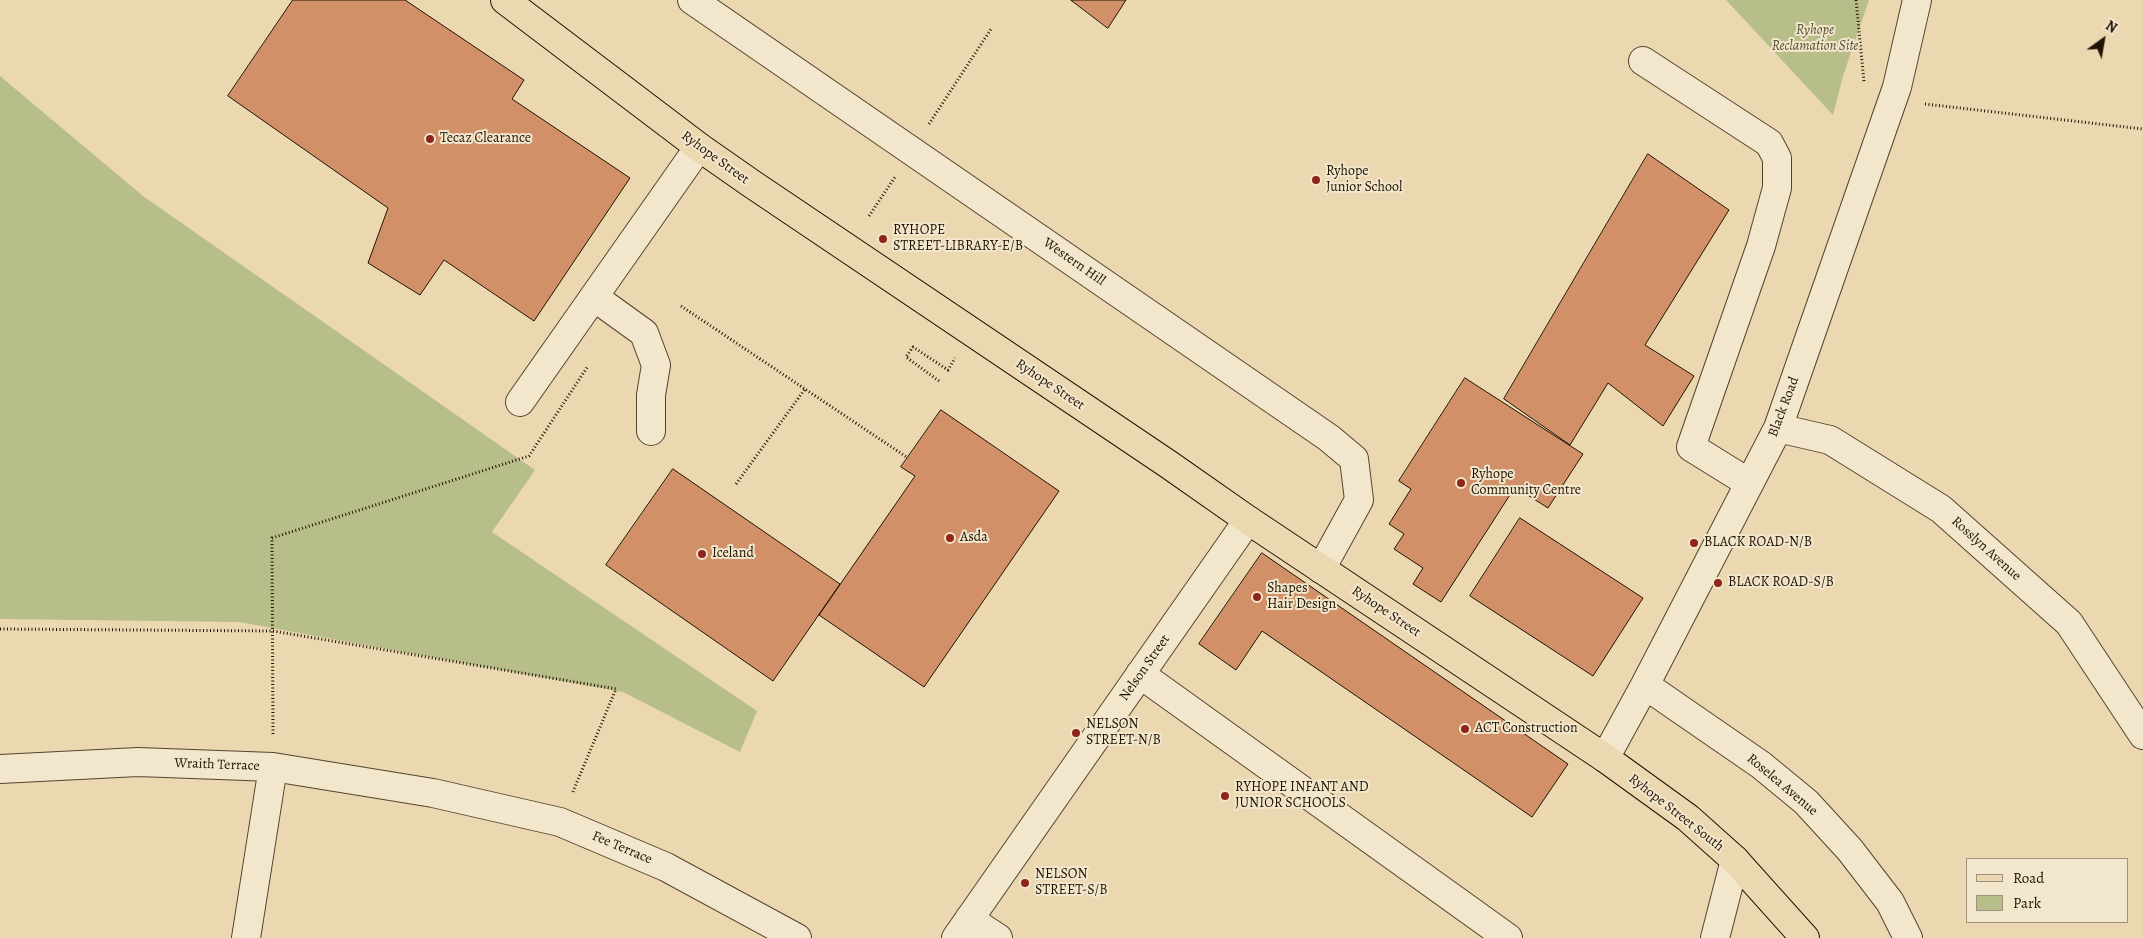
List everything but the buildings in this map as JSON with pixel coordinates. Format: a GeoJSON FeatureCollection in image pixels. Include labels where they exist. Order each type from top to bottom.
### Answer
{"type":"FeatureCollection","features":[{"type":"Feature","properties":{"kind":"main road","name":"Ryhope Street"},"geometry":{"type":"LineString","coordinates":[[505,0],[699,147],[1248,520],[1605,758]]}},
{"type":"Feature","properties":{"kind":"main road","name":"Ryhope Street South"},"geometry":{"type":"LineString","coordinates":[[1605,758],[1688,818],[1736,860],[1806,938]]}},
{"type":"Feature","properties":{"kind":"street","name":"Western Hill"},"geometry":{"type":"LineString","coordinates":[[692,0],[1329,438],[1354,459],[1359,500],[1321,569]]}},
{"type":"Feature","properties":{"kind":"street","name":"Black Road"},"geometry":{"type":"LineString","coordinates":[[1605,758],[1645,685],[1778,428],[1892,101],[1917,0]]}},
{"type":"Feature","properties":{"kind":"street"},"geometry":{"type":"LineString","coordinates":[[1643,62],[1769,143],[1776,158],[1777,188],[1761,246],[1691,447],[1749,483]]}},
{"type":"Feature","properties":{"kind":"street"},"geometry":{"type":"LineString","coordinates":[[520,402],[699,147]]}},
{"type":"Feature","properties":{"kind":"street"},"geometry":{"type":"LineString","coordinates":[[594,297],[644,333],[656,365],[651,395],[651,431]]}},
{"type":"Feature","properties":{"kind":"street","name":"Rosslyn Avenue"},"geometry":{"type":"LineString","coordinates":[[1778,428],[1830,440],[1941,509],[2069,623],[2143,735]]}},
{"type":"Feature","properties":{"kind":"street","name":"Nelson Street"},"geometry":{"type":"LineString","coordinates":[[963,929],[1248,520]]}},
{"type":"Feature","properties":{"kind":"street"},"geometry":{"type":"LineString","coordinates":[[1140,674],[1508,938]]}},
{"type":"Feature","properties":{"kind":"street","name":"Roselea Avenue"},"geometry":{"type":"LineString","coordinates":[[1645,685],[1761,765],[1806,802],[1850,850],[1890,902],[1908,938]]}},
{"type":"Feature","properties":{"kind":"street","name":"Wraith Terrace"},"geometry":{"type":"LineString","coordinates":[[0,769],[138,762],[273,767],[433,793]]}},
{"type":"Feature","properties":{"kind":"street"},"geometry":{"type":"LineString","coordinates":[[246,938],[273,767]]}},
{"type":"Feature","properties":{"kind":"street","name":"Fee Terrace"},"geometry":{"type":"LineString","coordinates":[[433,793],[560,822],[666,867],[797,938]]}},
{"type":"Feature","properties":{"kind":"street"},"geometry":{"type":"LineString","coordinates":[[1715,938],[1736,860]]}},
{"type":"Feature","properties":{"kind":"street"},"geometry":{"type":"LineString","coordinates":[[963,929],[998,938]]}},
{"type":"Feature","properties":{"kind":"path"},"geometry":{"type":"LineString","coordinates":[[1892,101],[2143,129]]}},
{"type":"Feature","properties":{"kind":"path"},"geometry":{"type":"LineString","coordinates":[[681,306],[908,458]]}},
{"type":"Feature","properties":{"kind":"path"},"geometry":{"type":"LineString","coordinates":[[940,381],[906,357],[913,347],[948,370],[958,354]]}},
{"type":"Feature","properties":{"kind":"path"},"geometry":{"type":"LineString","coordinates":[[273,767],[272,538],[529,456],[588,366]]}},
{"type":"Feature","properties":{"kind":"path"},"geometry":{"type":"LineString","coordinates":[[736,484],[805,389]]}},
{"type":"Feature","properties":{"kind":"path"},"geometry":{"type":"LineString","coordinates":[[0,629],[272,630],[616,690],[560,822]]}},
{"type":"Feature","properties":{"kind":"green space","name":"Ryhope Reclamation Site"},"geometry":{"type":"Polygon","coordinates":[[[1726,0],[1869,0],[1843,76],[1833,115],[1726,0]]]}},
{"type":"Feature","properties":{"kind":"green space"},"geometry":{"type":"Polygon","coordinates":[[[0,76],[143,196],[535,470],[492,532],[757,711],[740,752],[623,692],[239,622],[0,619],[0,76]]]}},
{"type":"Feature","properties":{"kind":"place","name":"Tecaz Clearance"},"geometry":{"type":"Point","coordinates":[430,139]}},
{"type":"Feature","properties":{"kind":"place","name":"Ryhope Junior School"},"geometry":{"type":"Point","coordinates":[1316,180]}},
{"type":"Feature","properties":{"kind":"place","name":"RYHOPE STREET-LIBRARY-E/B"},"geometry":{"type":"Point","coordinates":[883,239]}},
{"type":"Feature","properties":{"kind":"place","name":"Ryhope Community Centre"},"geometry":{"type":"Point","coordinates":[1461,483]}},
{"type":"Feature","properties":{"kind":"place","name":"Asda"},"geometry":{"type":"Point","coordinates":[950,538]}},
{"type":"Feature","properties":{"kind":"place","name":"BLACK ROAD-N/B"},"geometry":{"type":"Point","coordinates":[1694,543]}},
{"type":"Feature","properties":{"kind":"place","name":"Iceland"},"geometry":{"type":"Point","coordinates":[702,554]}},
{"type":"Feature","properties":{"kind":"place","name":"BLACK ROAD-S/B"},"geometry":{"type":"Point","coordinates":[1718,583]}},
{"type":"Feature","properties":{"kind":"place","name":"Shapes Hair Design"},"geometry":{"type":"Point","coordinates":[1257,597]}},
{"type":"Feature","properties":{"kind":"place","name":"ACT Construction"},"geometry":{"type":"Point","coordinates":[1465,729]}},
{"type":"Feature","properties":{"kind":"place","name":"NELSON STREET-N/B"},"geometry":{"type":"Point","coordinates":[1076,733]}},
{"type":"Feature","properties":{"kind":"place","name":"RYHOPE INFANT AND JUNIOR SCHOOLS"},"geometry":{"type":"Point","coordinates":[1225,796]}},
{"type":"Feature","properties":{"kind":"place","name":"NELSON STREET-S/B"},"geometry":{"type":"Point","coordinates":[1025,883]}}]}
